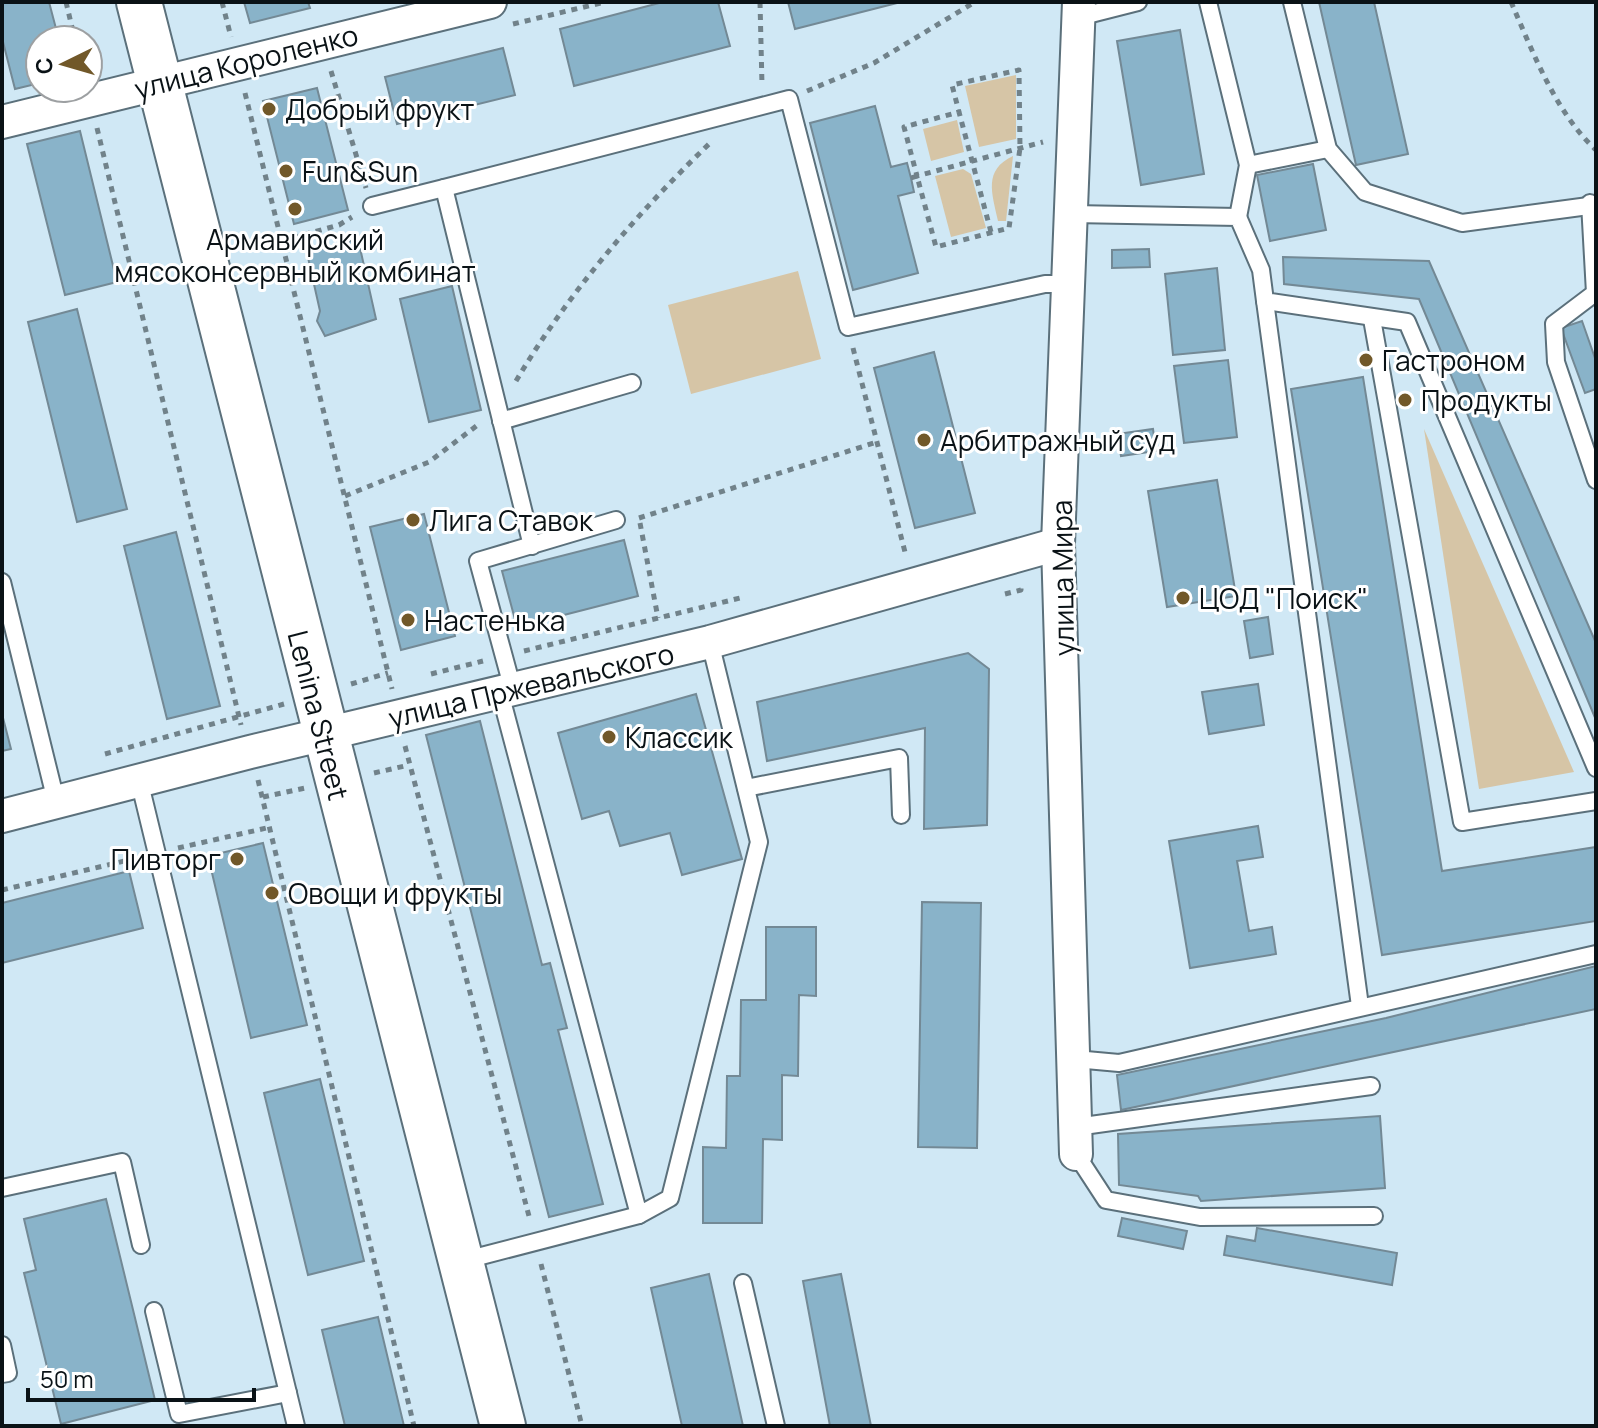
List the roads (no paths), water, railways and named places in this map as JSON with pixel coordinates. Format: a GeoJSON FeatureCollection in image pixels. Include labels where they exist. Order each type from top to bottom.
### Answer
{"type":"FeatureCollection","features":[{"type":"Feature","properties":{"kind":"main road","name":"Lenina Street"},"geometry":{"type":"LineString","coordinates":[[139,2],[503,1426]]}},
{"type":"Feature","properties":{"kind":"street","name":"улица Короленко"},"geometry":{"type":"LineString","coordinates":[[2,122],[490,2]]}},
{"type":"Feature","properties":{"kind":"street","name":"улица Мира"},"geometry":{"type":"LineString","coordinates":[[1076,1140],[1058,544],[1079,10]]}},
{"type":"Feature","properties":{"kind":"street","name":"улица Пржевальского"},"geometry":{"type":"LineString","coordinates":[[2,816],[710,642],[1058,544]]}},
{"type":"Feature","properties":{"kind":"lane"},"geometry":{"type":"LineString","coordinates":[[1079,10],[1138,2]]}},
{"type":"Feature","properties":{"kind":"lane"},"geometry":{"type":"LineString","coordinates":[[1208,2],[1248,165],[1238,217],[1261,270],[1360,1006]]}},
{"type":"Feature","properties":{"kind":"lane"},"geometry":{"type":"LineString","coordinates":[[1292,2],[1328,149],[1365,192],[1462,223],[1593,204],[1595,295],[1554,324],[1556,362],[1596,480]]}},
{"type":"Feature","properties":{"kind":"lane"},"geometry":{"type":"LineString","coordinates":[[372,206],[789,99],[848,327],[1045,284],[1069,284]]}},
{"type":"Feature","properties":{"kind":"lane"},"geometry":{"type":"LineString","coordinates":[[1248,165],[1328,149]]}},
{"type":"Feature","properties":{"kind":"lane"},"geometry":{"type":"LineString","coordinates":[[444,188],[532,546]]}},
{"type":"Feature","properties":{"kind":"lane"},"geometry":{"type":"LineString","coordinates":[[1072,214],[1238,217]]}},
{"type":"Feature","properties":{"kind":"lane"},"geometry":{"type":"LineString","coordinates":[[1265,301],[1407,322],[1596,768]]}},
{"type":"Feature","properties":{"kind":"lane"},"geometry":{"type":"LineString","coordinates":[[1372,319],[1462,822],[1596,801]]}},
{"type":"Feature","properties":{"kind":"lane"},"geometry":{"type":"LineString","coordinates":[[500,415],[632,383]]}},
{"type":"Feature","properties":{"kind":"lane"},"geometry":{"type":"LineString","coordinates":[[616,520],[478,561],[504,656],[506,692],[639,1215]]}},
{"type":"Feature","properties":{"kind":"lane"},"geometry":{"type":"LineString","coordinates":[[2,582],[56,801]]}},
{"type":"Feature","properties":{"kind":"lane"},"geometry":{"type":"LineString","coordinates":[[461,1262],[639,1215],[670,1198],[759,842],[710,642]]}},
{"type":"Feature","properties":{"kind":"lane"},"geometry":{"type":"LineString","coordinates":[[746,788],[899,758],[901,815]]}},
{"type":"Feature","properties":{"kind":"lane"},"geometry":{"type":"LineString","coordinates":[[139,780],[296,1426]]}},
{"type":"Feature","properties":{"kind":"lane"},"geometry":{"type":"LineString","coordinates":[[1075,1059],[1119,1063],[1596,954]]}},
{"type":"Feature","properties":{"kind":"lane"},"geometry":{"type":"LineString","coordinates":[[1371,1086],[1076,1140],[1106,1200],[1200,1217],[1374,1216]]}},
{"type":"Feature","properties":{"kind":"lane"},"geometry":{"type":"LineString","coordinates":[[2,1188],[122,1162],[141,1245]]}},
{"type":"Feature","properties":{"kind":"lane"},"geometry":{"type":"LineString","coordinates":[[743,1283],[776,1426]]}},
{"type":"Feature","properties":{"kind":"lane"},"geometry":{"type":"LineString","coordinates":[[154,1311],[179,1414],[288,1393]]}},
{"type":"Feature","properties":{"kind":"lane"},"geometry":{"type":"LineString","coordinates":[[2,1345],[8,1373],[2,1374]]}},
{"type":"Feature","properties":{"kind":"place","name":"Добрый фрукт"},"geometry":{"type":"Point","coordinates":[269,109]}},
{"type":"Feature","properties":{"kind":"place","name":"Fun&Sun"},"geometry":{"type":"Point","coordinates":[286,171]}},
{"type":"Feature","properties":{"kind":"place","name":"Армавирский мясоконсервный комбинат"},"geometry":{"type":"Point","coordinates":[295,209]}},
{"type":"Feature","properties":{"kind":"place","name":"Гастроном"},"geometry":{"type":"Point","coordinates":[1366,360]}},
{"type":"Feature","properties":{"kind":"place","name":"Продукты"},"geometry":{"type":"Point","coordinates":[1405,400]}},
{"type":"Feature","properties":{"kind":"place","name":"Арбитражный суд"},"geometry":{"type":"Point","coordinates":[924,440]}},
{"type":"Feature","properties":{"kind":"place","name":"Лига Ставок"},"geometry":{"type":"Point","coordinates":[413,520]}},
{"type":"Feature","properties":{"kind":"place","name":"ЦОД \"Поиск\""},"geometry":{"type":"Point","coordinates":[1183,598]}},
{"type":"Feature","properties":{"kind":"place","name":"Настенька"},"geometry":{"type":"Point","coordinates":[408,620]}},
{"type":"Feature","properties":{"kind":"place","name":"Классик"},"geometry":{"type":"Point","coordinates":[609,737]}},
{"type":"Feature","properties":{"kind":"place","name":"Пивторг"},"geometry":{"type":"Point","coordinates":[237,859]}},
{"type":"Feature","properties":{"kind":"place","name":"Овощи и фрукты"},"geometry":{"type":"Point","coordinates":[272,893]}}]}
